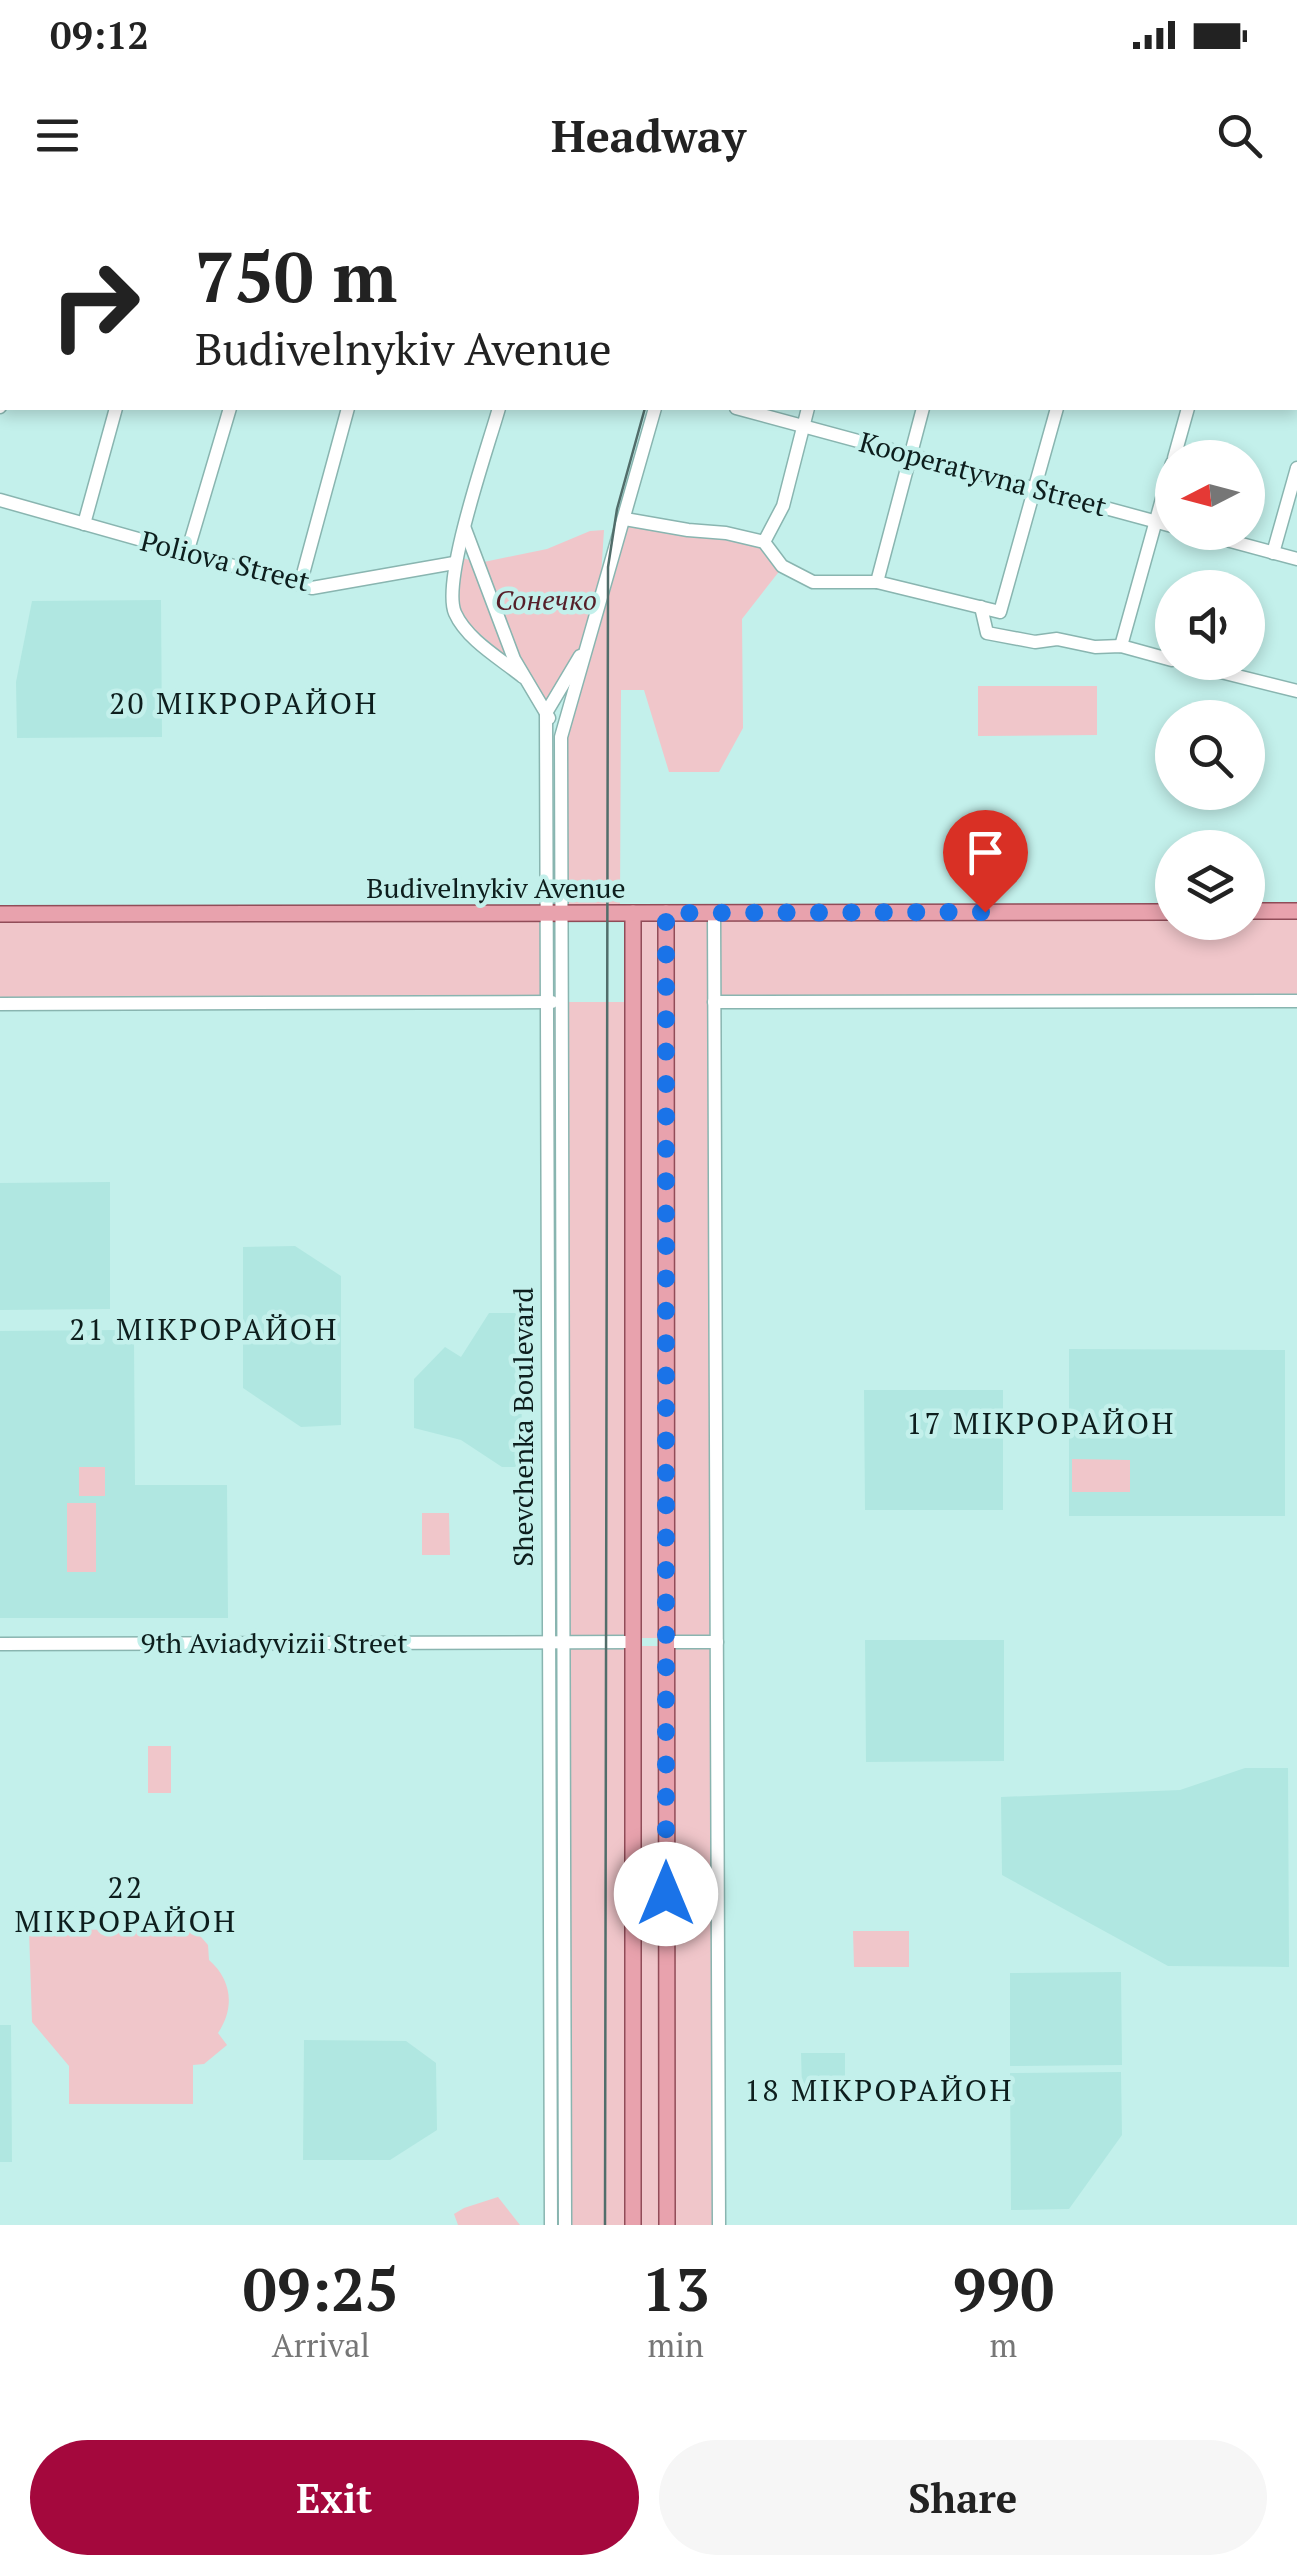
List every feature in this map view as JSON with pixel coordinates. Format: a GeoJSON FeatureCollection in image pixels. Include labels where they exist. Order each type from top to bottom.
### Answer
{"type":"FeatureCollection","features":[{"type":"Feature","properties":{"kind":"main road"},"geometry":{"type":"LineString","coordinates":[[1265,912],[1297,911]]}},
{"type":"Feature","properties":{"kind":"main road","name":"Budivelnykiv Avenue"},"geometry":{"type":"LineString","coordinates":[[0,914],[1155,912]]}},
{"type":"Feature","properties":{"kind":"main road"},"geometry":{"type":"LineString","coordinates":[[633,913],[633,2225]]}},
{"type":"Feature","properties":{"kind":"main road"},"geometry":{"type":"LineString","coordinates":[[666,913],[667,2225]]}},
{"type":"Feature","properties":{"kind":"main road"},"geometry":{"type":"LineString","coordinates":[[633,1642],[666,1642]]}},
{"type":"Feature","properties":{"kind":"street"},"geometry":{"type":"LineString","coordinates":[[84,524],[115,410]]}},
{"type":"Feature","properties":{"kind":"street"},"geometry":{"type":"LineString","coordinates":[[187,553],[229,410]]}},
{"type":"Feature","properties":{"kind":"street"},"geometry":{"type":"LineString","coordinates":[[300,585],[347,410]]}},
{"type":"Feature","properties":{"kind":"street"},"geometry":{"type":"LineString","coordinates":[[498,410],[454,562],[451,600],[461,623],[524,677]]}},
{"type":"Feature","properties":{"kind":"street","name":"Shevchenka Boulevard"},"geometry":{"type":"LineString","coordinates":[[550,2225],[545,1002],[561,738],[654,410]]}},
{"type":"Feature","properties":{"kind":"street","name":"Kooperatyvna Street"},"geometry":{"type":"LineString","coordinates":[[744,410],[1155,521]]}},
{"type":"Feature","properties":{"kind":"street"},"geometry":{"type":"LineString","coordinates":[[764,542],[782,506],[808,410]]}},
{"type":"Feature","properties":{"kind":"street"},"geometry":{"type":"LineString","coordinates":[[877,582],[922,410]]}},
{"type":"Feature","properties":{"kind":"street"},"geometry":{"type":"LineString","coordinates":[[625,519],[726,532],[764,542],[782,566],[814,582],[877,582],[1000,612],[1056,410]]}},
{"type":"Feature","properties":{"kind":"street"},"geometry":{"type":"LineString","coordinates":[[1179,440],[1187,410]]}},
{"type":"Feature","properties":{"kind":"street"},"geometry":{"type":"LineString","coordinates":[[1273,553],[1297,468]]}},
{"type":"Feature","properties":{"kind":"street","name":"Poliova Street"},"geometry":{"type":"LineString","coordinates":[[0,500],[312,588],[454,562]]}},
{"type":"Feature","properties":{"kind":"street"},"geometry":{"type":"LineString","coordinates":[[1122,646],[1155,525]]}},
{"type":"Feature","properties":{"kind":"street"},"geometry":{"type":"LineString","coordinates":[[465,529],[524,677],[561,738]]}},
{"type":"Feature","properties":{"kind":"street"},"geometry":{"type":"LineString","coordinates":[[1262,550],[1297,560]]}},
{"type":"Feature","properties":{"kind":"street"},"geometry":{"type":"LineString","coordinates":[[982,608],[987,633],[1035,642],[1056,639],[1095,647],[1122,646],[1155,655]]}},
{"type":"Feature","properties":{"kind":"street","name":"Shevchenka Boulevard"},"geometry":{"type":"LineString","coordinates":[[566,2225],[560,1002],[546,713],[589,641]]}},
{"type":"Feature","properties":{"kind":"street"},"geometry":{"type":"LineString","coordinates":[[1253,680],[1297,691]]}},
{"type":"Feature","properties":{"kind":"street"},"geometry":{"type":"LineString","coordinates":[[714,912],[720,2225]]}},
{"type":"Feature","properties":{"kind":"street"},"geometry":{"type":"LineString","coordinates":[[714,1002],[1297,1001]]}},
{"type":"Feature","properties":{"kind":"street"},"geometry":{"type":"LineString","coordinates":[[0,1004],[560,1002]]}},
{"type":"Feature","properties":{"kind":"street"},"geometry":{"type":"LineString","coordinates":[[549,1477],[564,1477]]}},
{"type":"Feature","properties":{"kind":"street","name":"9th Aviadyvizii Street"},"geometry":{"type":"LineString","coordinates":[[0,1644],[633,1642]]}},
{"type":"Feature","properties":{"kind":"street"},"geometry":{"type":"LineString","coordinates":[[666,1642],[717,1642]]}},
{"type":"Feature","properties":{"kind":"street"},"geometry":{"type":"LineString","coordinates":[[549,1807],[565,1806]]}},
{"type":"Feature","properties":{"kind":"shaded area"},"geometry":{"type":"Polygon","coordinates":[[[161,600],[162,737],[17,738],[16,682],[32,601],[161,600]]]}},
{"type":"Feature","properties":{"kind":"shaded area"},"geometry":{"type":"Polygon","coordinates":[[[110,1182],[110,1309],[0,1310],[0,1183],[110,1182]]]}},
{"type":"Feature","properties":{"kind":"shaded area"},"geometry":{"type":"Polygon","coordinates":[[[295,1246],[341,1276],[341,1425],[301,1427],[243,1388],[243,1247],[295,1246]]]}},
{"type":"Feature","properties":{"kind":"shaded area"},"geometry":{"type":"Polygon","coordinates":[[[489,1313],[521,1313],[522,1467],[502,1467],[461,1440],[414,1428],[414,1379],[445,1347],[461,1357],[489,1313]]]}},
{"type":"Feature","properties":{"kind":"shaded area"},"geometry":{"type":"Polygon","coordinates":[[[118,1330],[134,1341],[135,1485],[227,1485],[228,1618],[0,1618],[0,1331],[118,1330]]]}},
{"type":"Feature","properties":{"kind":"shaded area"},"geometry":{"type":"Polygon","coordinates":[[[1069,1349],[1285,1350],[1285,1516],[1069,1516],[1069,1349]]]}},
{"type":"Feature","properties":{"kind":"shaded area"},"geometry":{"type":"Polygon","coordinates":[[[864,1390],[1003,1390],[1003,1510],[865,1510],[864,1390]]]}},
{"type":"Feature","properties":{"kind":"shaded area"},"geometry":{"type":"Polygon","coordinates":[[[865,1640],[1004,1640],[1004,1761],[866,1762],[865,1640]]]}},
{"type":"Feature","properties":{"kind":"shaded area"},"geometry":{"type":"Polygon","coordinates":[[[1245,1768],[1288,1768],[1289,1967],[1168,1966],[1002,1875],[1001,1797],[1180,1790],[1245,1768]]]}},
{"type":"Feature","properties":{"kind":"shaded area"},"geometry":{"type":"Polygon","coordinates":[[[1121,1972],[1122,2065],[1010,2066],[1010,1973],[1121,1972]]]}},
{"type":"Feature","properties":{"kind":"shaded area"},"geometry":{"type":"Polygon","coordinates":[[[0,2025],[11,2025],[12,2162],[0,2162],[0,2025]]]}},
{"type":"Feature","properties":{"kind":"shaded area"},"geometry":{"type":"Polygon","coordinates":[[[304,2040],[406,2041],[436,2063],[437,2130],[390,2160],[303,2160],[304,2040]]]}},
{"type":"Feature","properties":{"kind":"shaded area"},"geometry":{"type":"Polygon","coordinates":[[[801,2053],[845,2053],[845,2087],[802,2088],[801,2053]]]}},
{"type":"Feature","properties":{"kind":"shaded area"},"geometry":{"type":"Polygon","coordinates":[[[1121,2072],[1122,2135],[1069,2209],[1011,2210],[1010,2073],[1121,2072]]]}},
{"type":"Feature","properties":{"kind":"green space"},"geometry":{"type":"Polygon","coordinates":[[[627,523],[762,545],[781,569],[742,619],[743,728],[719,772],[669,772],[644,690],[621,690],[620,907],[565,907],[566,739],[627,523]]]}},
{"type":"Feature","properties":{"kind":"green space","name":"Сонечко"},"geometry":{"type":"Polygon","coordinates":[[[604,530],[600,591],[586,640],[546,707],[526,675],[479,563],[547,549],[590,531],[604,530]]]}},
{"type":"Feature","properties":{"kind":"green space"},"geometry":{"type":"Polygon","coordinates":[[[463,558],[469,560],[511,661],[465,621],[455,599],[463,558]]]}},
{"type":"Feature","properties":{"kind":"green space"},"geometry":{"type":"Polygon","coordinates":[[[978,686],[1097,686],[1097,735],[978,736],[978,686]]]}},
{"type":"Feature","properties":{"kind":"green space"},"geometry":{"type":"Polygon","coordinates":[[[1155,916],[1155,940],[1265,940],[1265,916],[1297,916],[1297,996],[720,998],[720,917],[1155,916]]]}},
{"type":"Feature","properties":{"kind":"green space"},"geometry":{"type":"Polygon","coordinates":[[[637,917],[662,917],[662,1638],[637,1638],[637,917]]]}},
{"type":"Feature","properties":{"kind":"green space"},"geometry":{"type":"Polygon","coordinates":[[[671,917],[709,917],[712,1638],[671,1638],[671,917]]]}},
{"type":"Feature","properties":{"kind":"green space"},"geometry":{"type":"Polygon","coordinates":[[[540,918],[540,999],[0,1000],[0,919],[540,918]]]}},
{"type":"Feature","properties":{"kind":"green space"},"geometry":{"type":"Polygon","coordinates":[[[565,1002],[628,1002],[628,1638],[569,1638],[565,1002]]]}},
{"type":"Feature","properties":{"kind":"green space"},"geometry":{"type":"Polygon","coordinates":[[[548,1006],[557,1006],[558,1298],[550,1298],[548,1006]]]}},
{"type":"Feature","properties":{"kind":"green space"},"geometry":{"type":"Polygon","coordinates":[[[1072,1459],[1130,1460],[1130,1492],[1072,1492],[1072,1459]]]}},
{"type":"Feature","properties":{"kind":"green space"},"geometry":{"type":"Polygon","coordinates":[[[79,1467],[105,1467],[105,1496],[79,1496],[79,1467]]]}},
{"type":"Feature","properties":{"kind":"green space"},"geometry":{"type":"Polygon","coordinates":[[[67,1503],[96,1503],[96,1572],[67,1572],[67,1503]]]}},
{"type":"Feature","properties":{"kind":"green space"},"geometry":{"type":"Polygon","coordinates":[[[422,1513],[449,1513],[450,1555],[422,1555],[422,1513]]]}},
{"type":"Feature","properties":{"kind":"green space"},"geometry":{"type":"Polygon","coordinates":[[[628,1646],[629,2225],[570,2225],[569,1647],[628,1646]]]}},
{"type":"Feature","properties":{"kind":"green space"},"geometry":{"type":"Polygon","coordinates":[[[637,1646],[662,1646],[662,2225],[638,2225],[637,1646]]]}},
{"type":"Feature","properties":{"kind":"green space"},"geometry":{"type":"Polygon","coordinates":[[[671,1646],[712,1646],[715,2225],[671,2225],[671,1646]]]}},
{"type":"Feature","properties":{"kind":"green space"},"geometry":{"type":"Polygon","coordinates":[[[148,1746],[171,1746],[171,1793],[148,1793],[148,1746]]]}},
{"type":"Feature","properties":{"kind":"green space"},"geometry":{"type":"Polygon","coordinates":[[[553,1810],[562,1810],[562,2225],[554,2225],[553,1810]]]}},
{"type":"Feature","properties":{"kind":"green space"},"geometry":{"type":"Polygon","coordinates":[[[194,1929],[208,1945],[209,1960],[222,1976],[229,2004],[218,2033],[227,2045],[204,2064],[193,2065],[193,2104],[69,2104],[69,2066],[32,2022],[29,1930],[194,1929]]]}},
{"type":"Feature","properties":{"kind":"green space"},"geometry":{"type":"Polygon","coordinates":[[[853,1931],[909,1931],[909,1967],[854,1967],[853,1931]]]}},
{"type":"Feature","properties":{"kind":"green space"},"geometry":{"type":"Polygon","coordinates":[[[498,2197],[520,2225],[458,2225],[454,2214],[498,2197]]]}},
{"type":"Feature","properties":{"kind":"tram line"},"geometry":{"type":"LineString","coordinates":[[605,2225],[608,567],[617,509],[644,410]]}},
{"type":"Feature","properties":{"kind":"district","name":"20 МІКРОРАЙОН"},"geometry":{"type":"Point","coordinates":[244,704]}},
{"type":"Feature","properties":{"kind":"district","name":"21 МІКРОРАЙОН"},"geometry":{"type":"Point","coordinates":[204,1330]}},
{"type":"Feature","properties":{"kind":"district","name":"17 МІКРОРАЙОН"},"geometry":{"type":"Point","coordinates":[1041,1424]}},
{"type":"Feature","properties":{"kind":"district","name":"22 МІКРОРАЙОН"},"geometry":{"type":"Point","coordinates":[126,1905]}},
{"type":"Feature","properties":{"kind":"district","name":"18 МІКРОРАЙОН"},"geometry":{"type":"Point","coordinates":[879,2091]}},
{"type":"Feature","properties":{"kind":"route"},"geometry":{"type":"LineString","coordinates":[[666,1894],[666,913],[985,912]]}}]}
